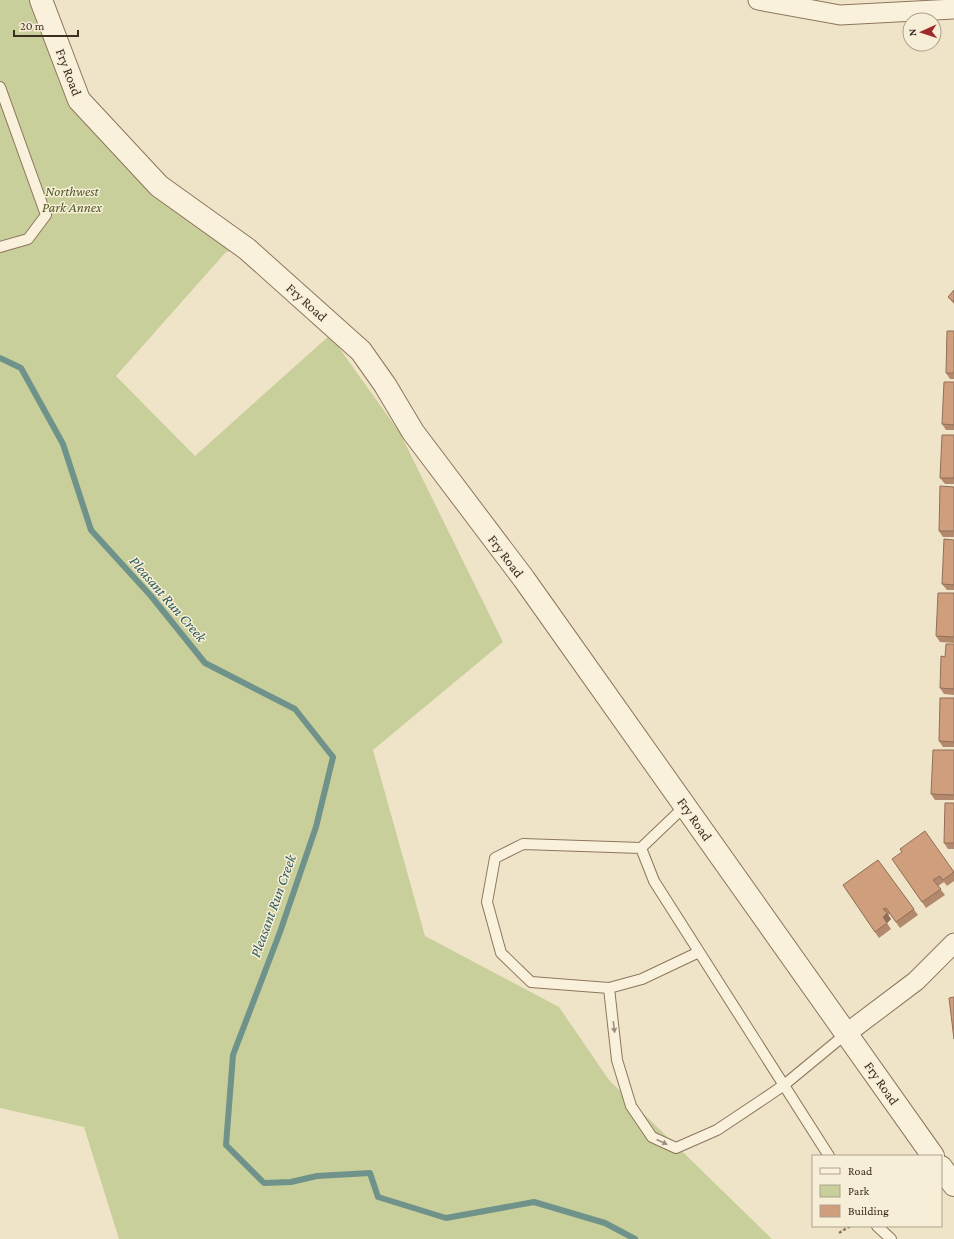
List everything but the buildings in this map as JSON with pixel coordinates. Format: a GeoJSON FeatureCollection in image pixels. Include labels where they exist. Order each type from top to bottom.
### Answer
{"type":"FeatureCollection","features":[{"type":"Feature","properties":{"kind":"street","name":"Fry Road"},"geometry":{"type":"LineString","coordinates":[[41,0],[78,100],[159,186],[247,249],[361,351],[385,385],[413,432],[528,586],[933,1155]]}},
{"type":"Feature","properties":{"kind":"street"},"geometry":{"type":"LineString","coordinates":[[758,0],[840,15],[954,9]]}},
{"type":"Feature","properties":{"kind":"street"},"geometry":{"type":"LineString","coordinates":[[847,1033],[916,981],[954,944]]}},
{"type":"Feature","properties":{"kind":"street"},"geometry":{"type":"LineString","coordinates":[[942,1168],[954,1185]]}},
{"type":"Feature","properties":{"kind":"lane"},"geometry":{"type":"LineString","coordinates":[[0,87],[2,99],[46,215],[28,239],[0,247]]}},
{"type":"Feature","properties":{"kind":"lane"},"geometry":{"type":"LineString","coordinates":[[685,806],[641,848],[523,844],[495,858],[487,902],[502,954],[531,982],[609,988],[642,979],[699,952]]}},
{"type":"Feature","properties":{"kind":"lane"},"geometry":{"type":"LineString","coordinates":[[641,848],[654,881],[829,1155]]}},
{"type":"Feature","properties":{"kind":"lane"},"geometry":{"type":"LineString","coordinates":[[609,988],[617,1060],[631,1106],[652,1137],[676,1148],[717,1130],[784,1085],[847,1033]]}},
{"type":"Feature","properties":{"kind":"lane"},"geometry":{"type":"LineString","coordinates":[[878,1227],[891,1239]]}},
{"type":"Feature","properties":{"kind":"path"},"geometry":{"type":"LineString","coordinates":[[839,1233],[848,1227]]}},
{"type":"Feature","properties":{"kind":"green space","name":"Northwest Park Annex"},"geometry":{"type":"Polygon","coordinates":[[[0,0],[41,0],[98,120],[247,249],[226,252],[116,376],[195,456],[330,335],[400,433],[503,642],[373,750],[425,936],[559,1007],[609,1080],[772,1239],[119,1239],[84,1127],[0,1108],[0,0]]]}},
{"type":"Feature","properties":{"kind":"waterway","name":"Pleasant Run Creek"},"geometry":{"type":"LineString","coordinates":[[0,358],[21,368],[63,444],[91,530],[151,596],[205,663],[295,709],[333,757],[316,827],[280,932],[233,1055],[226,1145],[264,1183],[291,1182],[317,1176],[370,1173],[378,1197],[446,1218],[534,1202],[605,1223],[635,1239]]}}]}
